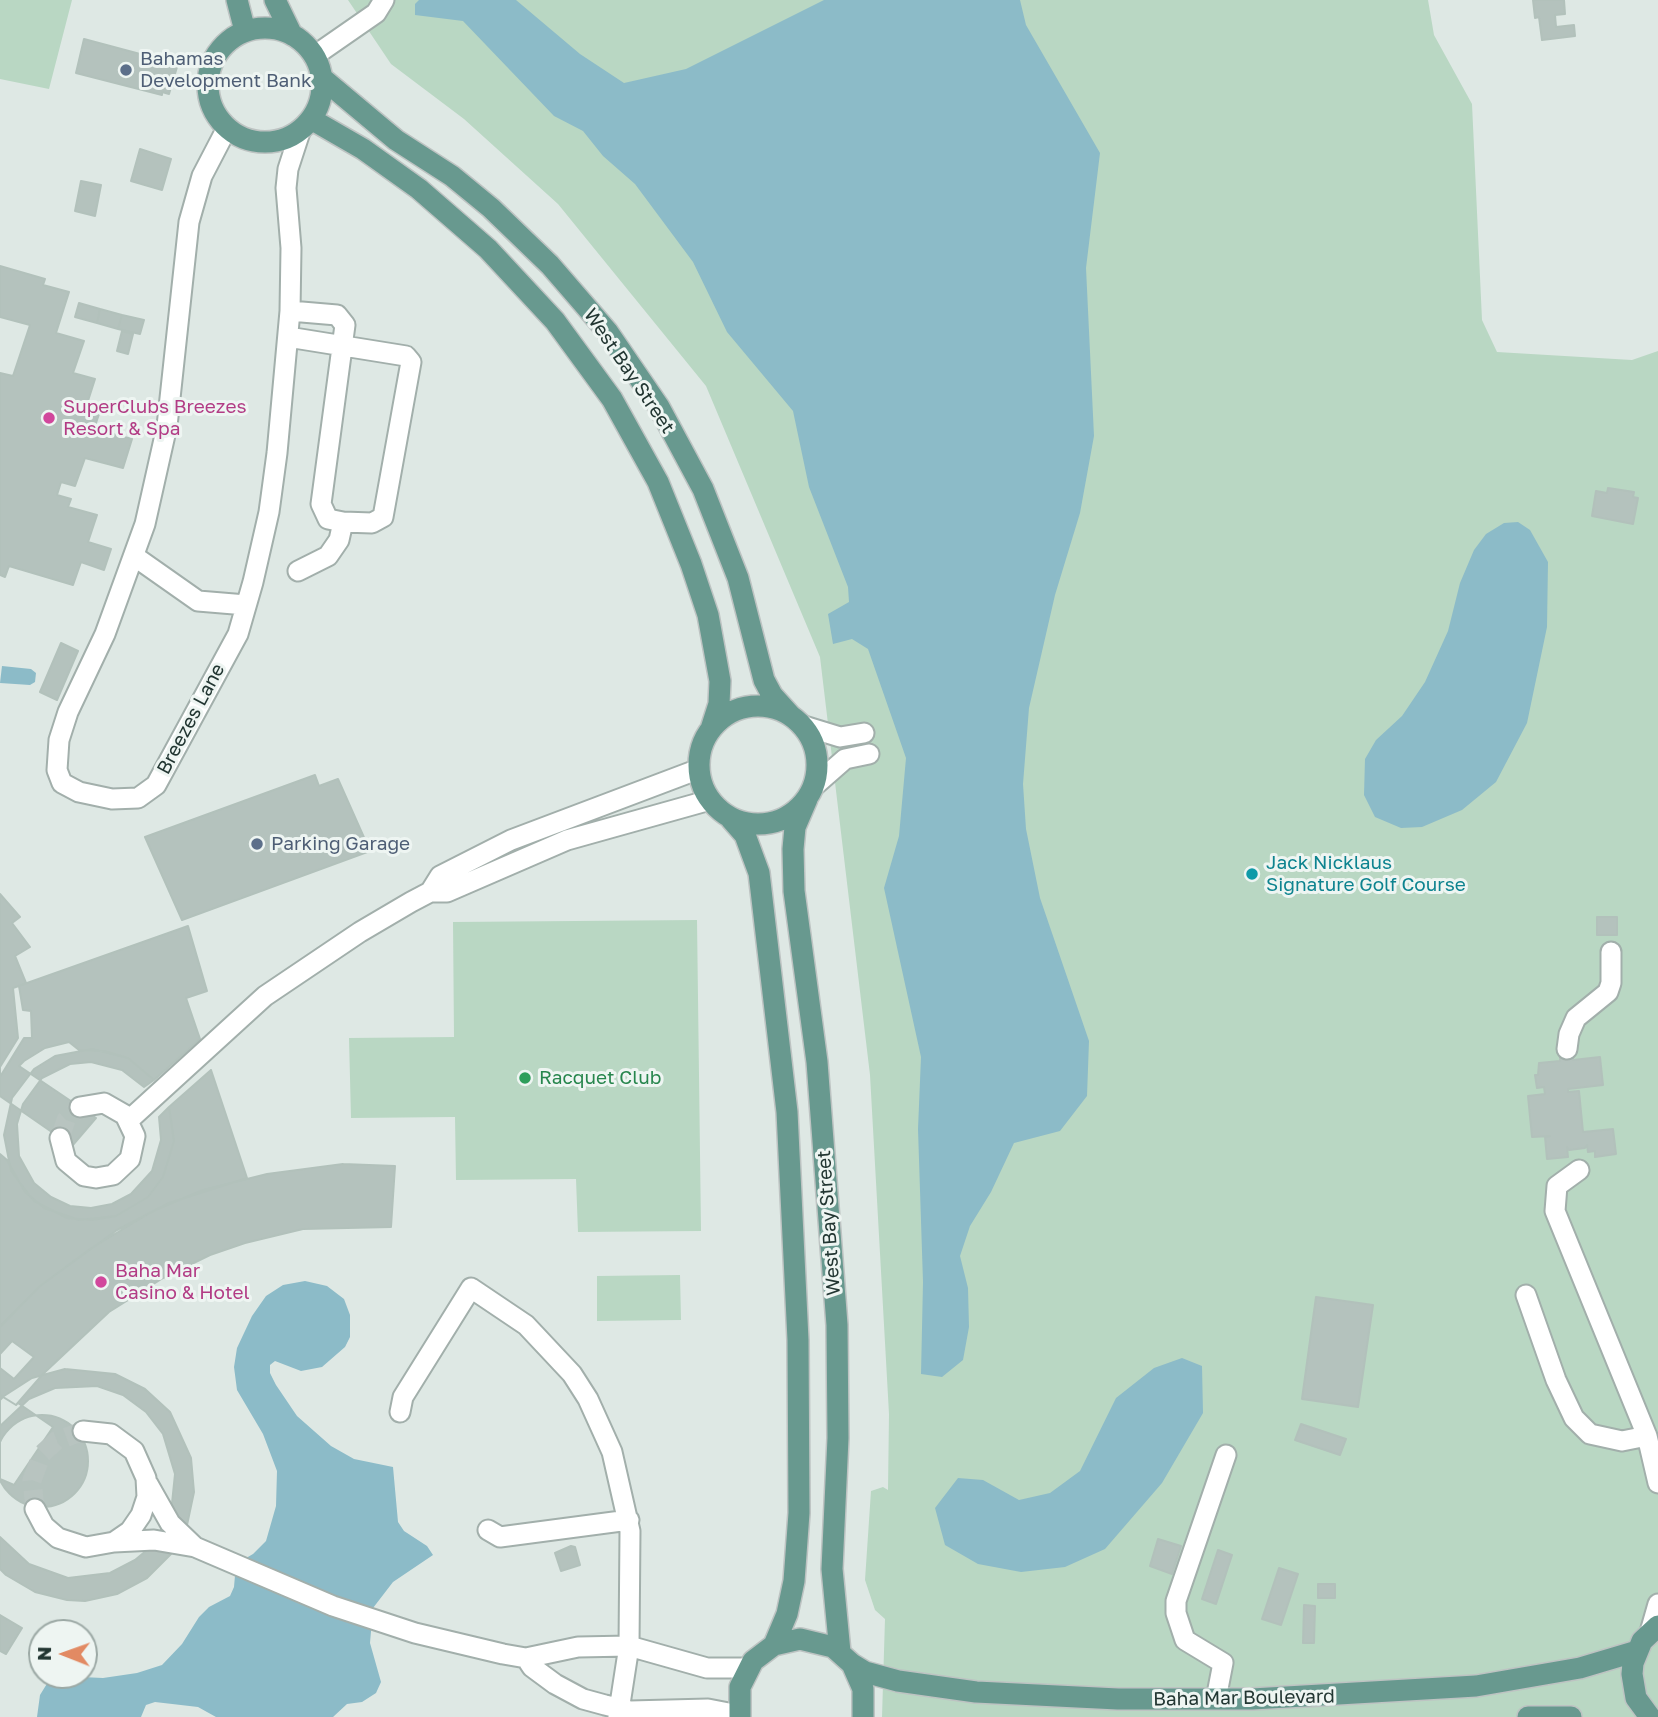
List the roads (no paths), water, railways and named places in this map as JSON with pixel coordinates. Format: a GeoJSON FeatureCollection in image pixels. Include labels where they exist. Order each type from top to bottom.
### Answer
{"type":"FeatureCollection","features":[{"type":"Feature","properties":{"kind":"main road"},"geometry":{"type":"LineString","coordinates":[[237,0],[245,32]]}},
{"type":"Feature","properties":{"kind":"main road"},"geometry":{"type":"LineString","coordinates":[[275,0],[292,35],[314,56],[321,78],[318,105],[306,124],[284,139],[266,143],[246,140],[227,128],[210,101],[208,75],[218,52],[229,40],[245,32],[273,28],[292,35]]}},
{"type":"Feature","properties":{"kind":"main road","name":"West Bay Street"},"geometry":{"type":"LineString","coordinates":[[321,78],[396,140],[452,176],[491,208],[550,265],[607,331],[659,407],[703,489],[738,578],[764,680],[772,695],[796,720]]}},
{"type":"Feature","properties":{"kind":"main road","name":"West Bay Street"},"geometry":{"type":"LineString","coordinates":[[306,124],[363,149],[419,189],[488,249],[555,321],[612,399],[657,482],[691,564],[708,615],[720,681],[719,704],[711,729]]}},
{"type":"Feature","properties":{"kind":"main road"},"geometry":{"type":"LineString","coordinates":[[751,706],[766,706],[796,720],[815,748],[817,774],[810,793],[794,813],[777,822],[758,825],[731,819],[710,800],[699,769],[701,748],[711,729],[726,715],[751,706]]}},
{"type":"Feature","properties":{"kind":"main road","name":"West Bay Street"},"geometry":{"type":"LineString","coordinates":[[810,793],[795,827],[794,891],[817,1062],[837,1325],[838,1438],[832,1569],[846,1658],[863,1689],[863,1717]]}},
{"type":"Feature","properties":{"kind":"main road","name":"West Bay Street"},"geometry":{"type":"LineString","coordinates":[[731,819],[745,835],[759,873],[787,1112],[798,1340],[799,1513],[794,1581],[787,1614],[775,1645]]}},
{"type":"Feature","properties":{"kind":"main road"},"geometry":{"type":"LineString","coordinates":[[1650,1717],[1642,1708],[1633,1686],[1633,1662],[1637,1651],[1654,1629]]}},
{"type":"Feature","properties":{"kind":"main road","name":"Baha Mar Boulevard"},"geometry":{"type":"LineString","coordinates":[[775,1645],[808,1639],[825,1643],[846,1658],[898,1681],[976,1692],[1118,1699],[1345,1696],[1476,1686],[1580,1668],[1637,1651]]}},
{"type":"Feature","properties":{"kind":"main road"},"geometry":{"type":"LineString","coordinates":[[740,1716],[739,1694],[748,1668],[759,1655],[775,1645]]}},
{"type":"Feature","properties":{"kind":"main road"},"geometry":{"type":"LineString","coordinates":[[1528,1717],[1572,1717]]}},
{"type":"Feature","properties":{"kind":"street"},"geometry":{"type":"LineString","coordinates":[[314,56],[376,13],[384,0]]}},
{"type":"Feature","properties":{"kind":"street","name":"Breezes Lane"},"geometry":{"type":"LineString","coordinates":[[227,128],[202,176],[189,222],[167,426],[134,556],[105,634],[62,728],[57,770],[62,783],[71,789],[126,800],[138,798],[152,790],[238,634],[246,605],[269,512],[288,337],[291,247],[286,196],[288,169],[306,124]]}},
{"type":"Feature","properties":{"kind":"street"},"geometry":{"type":"LineString","coordinates":[[288,337],[342,346],[406,356],[411,362],[383,517],[379,522],[343,522],[328,519],[321,504],[342,346],[345,325],[337,315],[290,311]]}},
{"type":"Feature","properties":{"kind":"street"},"geometry":{"type":"LineString","coordinates":[[298,571],[328,556],[338,540],[343,522]]}},
{"type":"Feature","properties":{"kind":"street"},"geometry":{"type":"LineString","coordinates":[[134,556],[198,601],[246,605]]}},
{"type":"Feature","properties":{"kind":"street"},"geometry":{"type":"LineString","coordinates":[[796,720],[840,737],[864,733]]}},
{"type":"Feature","properties":{"kind":"street"},"geometry":{"type":"LineString","coordinates":[[810,793],[845,759],[870,754]]}},
{"type":"Feature","properties":{"kind":"street"},"geometry":{"type":"LineString","coordinates":[[129,1120],[265,996],[360,932],[430,892],[440,876],[511,840],[699,769]]}},
{"type":"Feature","properties":{"kind":"street"},"geometry":{"type":"LineString","coordinates":[[430,892],[447,892],[548,847],[588,833],[710,800]]}},
{"type":"Feature","properties":{"kind":"street"},"geometry":{"type":"LineString","coordinates":[[1567,1049],[1569,1034],[1576,1018],[1608,992],[1611,983],[1611,951]]}},
{"type":"Feature","properties":{"kind":"street"},"geometry":{"type":"LineString","coordinates":[[60,1138],[63,1155],[74,1170],[90,1177],[107,1177],[123,1169],[133,1154],[135,1136],[129,1120],[116,1107],[104,1103],[80,1107]]}},
{"type":"Feature","properties":{"kind":"street"},"geometry":{"type":"LineString","coordinates":[[1579,1170],[1557,1186],[1555,1212],[1647,1436],[1658,1483]]}},
{"type":"Feature","properties":{"kind":"street"},"geometry":{"type":"LineString","coordinates":[[400,1412],[403,1397],[471,1288],[526,1325],[572,1374],[588,1399],[612,1452],[629,1520],[632,1564],[629,1646],[619,1713]]}},
{"type":"Feature","properties":{"kind":"street"},"geometry":{"type":"LineString","coordinates":[[1526,1295],[1556,1380],[1574,1419],[1590,1434],[1622,1441],[1647,1436]]}},
{"type":"Feature","properties":{"kind":"street"},"geometry":{"type":"LineString","coordinates":[[83,1431],[102,1432],[120,1439],[140,1460],[161,1511],[179,1534],[195,1547]]}},
{"type":"Feature","properties":{"kind":"street"},"geometry":{"type":"LineString","coordinates":[[1216,1699],[1223,1663],[1185,1640],[1176,1613],[1176,1601],[1226,1455]]}},
{"type":"Feature","properties":{"kind":"street"},"geometry":{"type":"LineString","coordinates":[[114,1542],[130,1531],[141,1515],[147,1497],[146,1478]]}},
{"type":"Feature","properties":{"kind":"street"},"geometry":{"type":"LineString","coordinates":[[35,1508],[44,1526],[67,1543],[95,1547],[114,1542],[155,1540],[195,1547],[293,1590],[436,1639],[526,1658],[578,1647],[629,1646],[707,1668],[748,1668]]}},
{"type":"Feature","properties":{"kind":"street"},"geometry":{"type":"LineString","coordinates":[[488,1530],[500,1537],[629,1520]]}},
{"type":"Feature","properties":{"kind":"street"},"geometry":{"type":"LineString","coordinates":[[1654,1629],[1658,1604]]}},
{"type":"Feature","properties":{"kind":"street"},"geometry":{"type":"LineString","coordinates":[[526,1658],[542,1676],[569,1692],[619,1713],[708,1709],[740,1716]]}},
{"type":"Feature","properties":{"kind":"water"},"geometry":{"type":"Polygon","coordinates":[[[419,0],[516,0],[580,54],[624,83],[686,69],[824,0],[1020,0],[1026,25],[1100,153],[1086,268],[1094,436],[1080,513],[1055,595],[1029,708],[1023,784],[1026,829],[1040,898],[1089,1041],[1087,1096],[1060,1131],[1014,1143],[991,1192],[970,1226],[960,1256],[968,1288],[969,1327],[963,1360],[942,1377],[921,1374],[923,1282],[918,1129],[921,1057],[884,888],[899,836],[906,758],[868,649],[852,639],[833,644],[828,614],[849,602],[848,587],[809,487],[793,411],[727,332],[693,262],[635,184],[603,156],[583,131],[554,116],[463,21],[415,15],[415,4],[419,0]]]}},
{"type":"Feature","properties":{"kind":"water"},"geometry":{"type":"Polygon","coordinates":[[[1518,522],[1530,530],[1548,562],[1547,627],[1527,723],[1496,782],[1462,810],[1422,827],[1401,828],[1375,817],[1364,795],[1365,759],[1376,740],[1402,716],[1425,682],[1448,631],[1460,583],[1474,550],[1486,534],[1504,523],[1518,522]]]}},
{"type":"Feature","properties":{"kind":"water"},"geometry":{"type":"Polygon","coordinates":[[[2,666],[31,669],[36,673],[35,682],[30,685],[0,683],[2,666]]]}},
{"type":"Feature","properties":{"kind":"water"},"geometry":{"type":"Polygon","coordinates":[[[305,1281],[327,1286],[344,1299],[350,1315],[350,1337],[345,1347],[322,1367],[301,1371],[275,1361],[270,1365],[270,1373],[276,1385],[297,1416],[331,1446],[354,1459],[393,1467],[398,1522],[404,1531],[427,1546],[433,1555],[393,1582],[373,1608],[370,1643],[381,1682],[376,1693],[362,1702],[347,1704],[333,1717],[216,1717],[198,1707],[155,1702],[146,1705],[141,1717],[37,1717],[40,1695],[44,1689],[98,1689],[98,1678],[137,1673],[162,1665],[182,1644],[199,1617],[209,1607],[230,1596],[234,1587],[236,1564],[253,1554],[266,1541],[276,1506],[277,1471],[263,1434],[237,1390],[234,1367],[237,1348],[252,1316],[266,1296],[283,1285],[305,1281]]]}},
{"type":"Feature","properties":{"kind":"water"},"geometry":{"type":"Polygon","coordinates":[[[1182,1358],[1202,1366],[1203,1413],[1162,1483],[1105,1549],[1065,1567],[1021,1572],[978,1564],[945,1545],[935,1508],[958,1478],[983,1480],[1019,1500],[1050,1493],[1080,1471],[1116,1398],[1154,1368],[1182,1358]]]}},
{"type":"Feature","properties":{"kind":"tunnel"},"geometry":{"type":"LineString","coordinates":[[60,1138],[66,1120],[80,1107]]}},
{"type":"Feature","properties":{"kind":"tunnel"},"geometry":{"type":"LineString","coordinates":[[35,1509],[32,1480],[42,1454],[56,1441],[83,1431]]}},
{"type":"Feature","properties":{"kind":"place","name":"Bahamas Development Bank"},"geometry":{"type":"Point","coordinates":[126,70]}},
{"type":"Feature","properties":{"kind":"place","name":"SuperClubs Breezes Resort & Spa"},"geometry":{"type":"Point","coordinates":[49,418]}},
{"type":"Feature","properties":{"kind":"place","name":"Parking Garage"},"geometry":{"type":"Point","coordinates":[257,844]}},
{"type":"Feature","properties":{"kind":"place","name":"Jack Nicklaus Signature Golf Course"},"geometry":{"type":"Point","coordinates":[1252,874]}},
{"type":"Feature","properties":{"kind":"place","name":"Racquet Club"},"geometry":{"type":"Point","coordinates":[525,1078]}},
{"type":"Feature","properties":{"kind":"place","name":"Baha Mar Casino & Hotel"},"geometry":{"type":"Point","coordinates":[101,1282]}}]}
